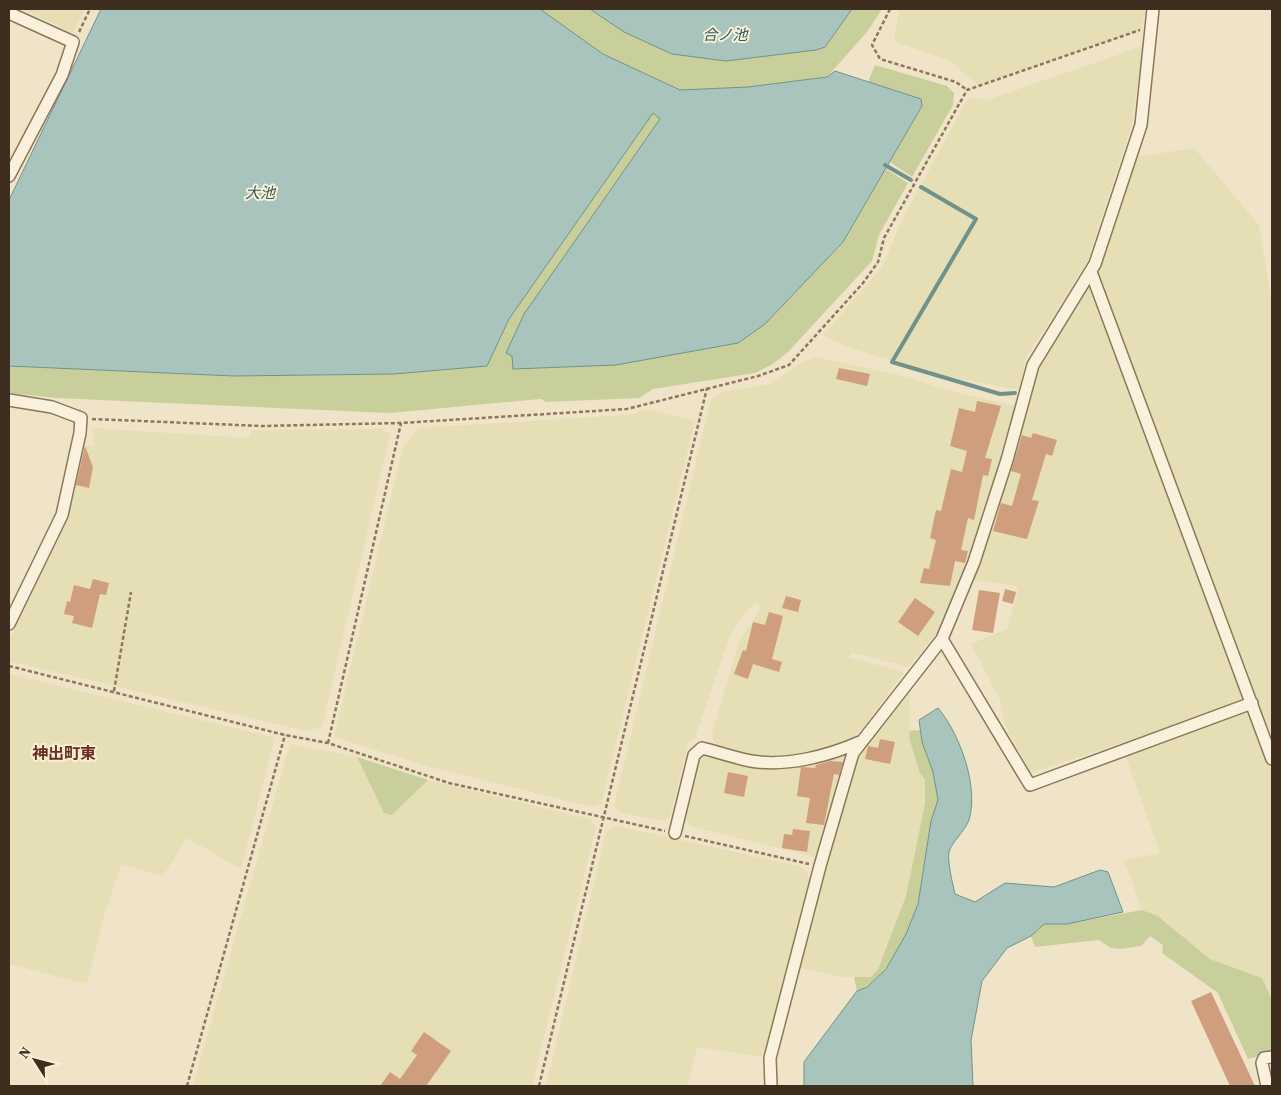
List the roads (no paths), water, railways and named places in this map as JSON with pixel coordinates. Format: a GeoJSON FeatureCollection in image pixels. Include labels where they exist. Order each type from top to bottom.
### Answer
{"type":"FeatureCollection","features":[{"type":"Feature","properties":{"kind":"street"},"geometry":{"type":"LineString","coordinates":[[771,1086],[770,1058],[820,866],[853,753],[942,639],[974,562],[1007,460],[1032,365],[1095,264],[1141,125],[1153,9]]}},
{"type":"Feature","properties":{"kind":"street"},"geometry":{"type":"LineString","coordinates":[[9,13],[73,42],[62,75],[9,176]]}},
{"type":"Feature","properties":{"kind":"street"},"geometry":{"type":"LineString","coordinates":[[1090,272],[1272,759]]}},
{"type":"Feature","properties":{"kind":"street"},"geometry":{"type":"LineString","coordinates":[[9,400],[52,408],[81,418],[80,433],[62,515],[9,624]]}},
{"type":"Feature","properties":{"kind":"street"},"geometry":{"type":"LineString","coordinates":[[942,639],[1030,785],[1252,703]]}},
{"type":"Feature","properties":{"kind":"street"},"geometry":{"type":"LineString","coordinates":[[675,833],[694,755],[702,748],[752,761],[796,760],[841,750],[861,742]]}},
{"type":"Feature","properties":{"kind":"street"},"geometry":{"type":"LineString","coordinates":[[1267,1086],[1262,1063],[1264,1058],[1272,1057]]}},
{"type":"Feature","properties":{"kind":"water","name":"大池"},"geometry":{"type":"Polygon","coordinates":[[[101,9],[540,9],[603,54],[680,90],[748,87],[827,77],[835,71],[921,99],[922,106],[843,242],[765,324],[738,343],[616,365],[513,369],[512,356],[506,353],[524,314],[660,119],[653,113],[509,319],[487,366],[394,374],[234,376],[9,366],[9,200],[101,9]]]}},
{"type":"Feature","properties":{"kind":"water","name":"合ノ池"},"geometry":{"type":"Polygon","coordinates":[[[590,9],[852,9],[825,47],[816,50],[726,61],[672,54],[624,32],[590,9]]]}},
{"type":"Feature","properties":{"kind":"water"},"geometry":{"type":"Polygon","coordinates":[[[938,708],[954,732],[966,761],[971,792],[969,820],[949,852],[949,867],[955,894],[975,902],[1005,883],[1054,887],[1100,870],[1108,872],[1123,912],[1067,924],[1044,924],[1031,936],[1007,948],[982,981],[971,1040],[973,1086],[804,1086],[804,1062],[857,991],[867,987],[886,969],[906,934],[918,904],[931,821],[938,800],[933,772],[922,742],[919,720],[938,708]]]}},
{"type":"Feature","properties":{"kind":"waterway"},"geometry":{"type":"LineString","coordinates":[[885,165],[911,180]]}},
{"type":"Feature","properties":{"kind":"waterway"},"geometry":{"type":"LineString","coordinates":[[921,187],[976,219],[892,362],[1000,394],[1015,393]]}},
{"type":"Feature","properties":{"kind":"district","name":"神出町東"},"geometry":{"type":"Point","coordinates":[64,753]}}]}
